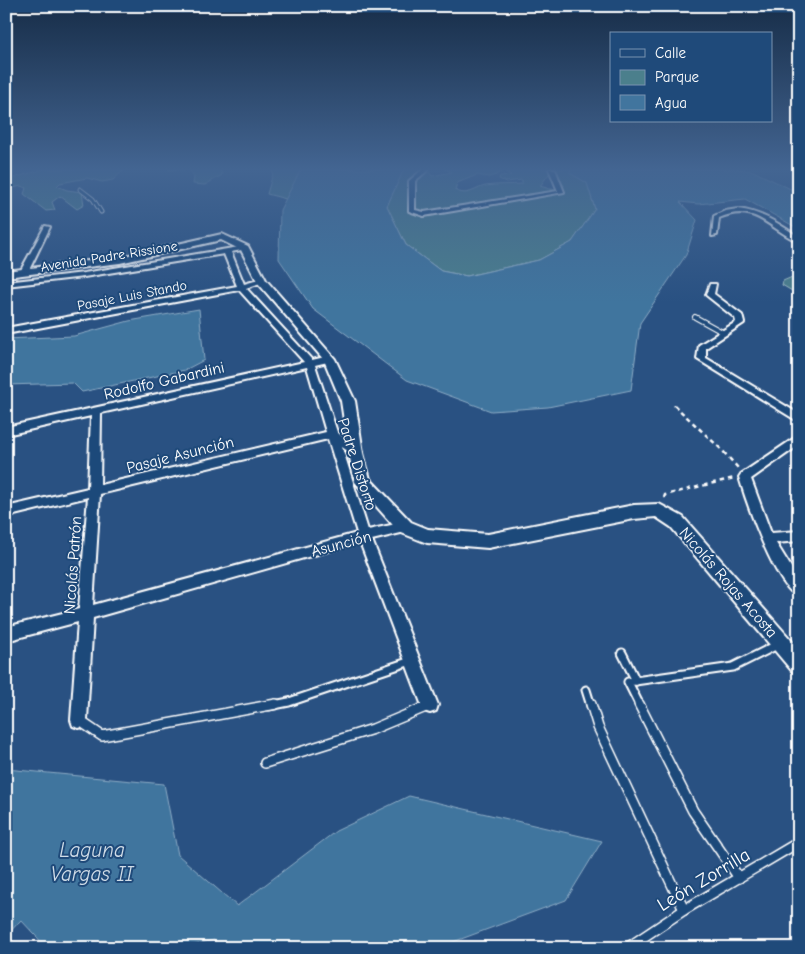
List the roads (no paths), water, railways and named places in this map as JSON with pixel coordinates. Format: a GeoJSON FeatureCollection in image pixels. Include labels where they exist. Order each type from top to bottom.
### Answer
{"type":"FeatureCollection","features":[{"type":"Feature","properties":{"kind":"street"},"geometry":{"type":"LineString","coordinates":[[714,235],[716,217],[725,214]]}},
{"type":"Feature","properties":{"kind":"street"},"geometry":{"type":"LineString","coordinates":[[757,214],[799,240]]}},
{"type":"Feature","properties":{"kind":"street"},"geometry":{"type":"LineString","coordinates":[[26,270],[47,227]]}},
{"type":"Feature","properties":{"kind":"street","name":"Avenida Padre Rissione"},"geometry":{"type":"LineString","coordinates":[[6,274],[26,270],[120,260],[222,237],[237,247]]}},
{"type":"Feature","properties":{"kind":"street","name":"Avenida Padre Rissione"},"geometry":{"type":"LineString","coordinates":[[6,284],[84,275],[237,247]]}},
{"type":"Feature","properties":{"kind":"street","name":"Padre Distorto"},"geometry":{"type":"LineString","coordinates":[[237,247],[262,281],[329,359],[348,401],[356,453],[363,482],[405,527]]}},
{"type":"Feature","properties":{"kind":"street","name":"Padre Distorto"},"geometry":{"type":"LineString","coordinates":[[237,247],[241,287],[310,363],[364,536],[430,705]]}},
{"type":"Feature","properties":{"kind":"street","name":"Pasaje Luis Stando"},"geometry":{"type":"LineString","coordinates":[[6,330],[59,322],[241,287],[262,281]]}},
{"type":"Feature","properties":{"kind":"street"},"geometry":{"type":"LineString","coordinates":[[713,286],[710,295],[739,317],[740,323],[702,347],[702,359],[799,419]]}},
{"type":"Feature","properties":{"kind":"street","name":"Rodolfo Gabardini"},"geometry":{"type":"LineString","coordinates":[[6,431],[329,359]]}},
{"type":"Feature","properties":{"kind":"street","name":"Nicolás Patrón"},"geometry":{"type":"LineString","coordinates":[[79,720],[94,492],[96,411]]}},
{"type":"Feature","properties":{"kind":"street"},"geometry":{"type":"LineString","coordinates":[[332,434],[356,453]]}},
{"type":"Feature","properties":{"kind":"street","name":"Pasaje Asunción"},"geometry":{"type":"LineString","coordinates":[[6,512],[332,434]]}},
{"type":"Feature","properties":{"kind":"street"},"geometry":{"type":"LineString","coordinates":[[799,439],[745,477],[767,539],[789,578],[799,591]]}},
{"type":"Feature","properties":{"kind":"street","name":"Nicolás Rojas Acosta"},"geometry":{"type":"LineString","coordinates":[[405,527],[426,536],[488,541],[634,512],[659,510],[678,522],[799,664]]}},
{"type":"Feature","properties":{"kind":"street","name":"Asunción"},"geometry":{"type":"LineString","coordinates":[[6,634],[85,614],[364,536],[405,527]]}},
{"type":"Feature","properties":{"kind":"street"},"geometry":{"type":"LineString","coordinates":[[767,539],[799,536]]}},
{"type":"Feature","properties":{"kind":"lane"},"geometry":{"type":"LineString","coordinates":[[694,317],[724,333]]}},
{"type":"Feature","properties":{"kind":"lane"},"geometry":{"type":"LineString","coordinates":[[739,878],[693,811],[628,682],[733,667],[781,643]]}},
{"type":"Feature","properties":{"kind":"lane"},"geometry":{"type":"LineString","coordinates":[[622,653],[636,681]]}},
{"type":"Feature","properties":{"kind":"lane"},"geometry":{"type":"LineString","coordinates":[[79,720],[102,736],[289,702],[413,661]]}},
{"type":"Feature","properties":{"kind":"lane"},"geometry":{"type":"LineString","coordinates":[[586,690],[598,727],[684,910]]}},
{"type":"Feature","properties":{"kind":"lane"},"geometry":{"type":"LineString","coordinates":[[265,763],[373,729],[430,705]]}},
{"type":"Feature","properties":{"kind":"lane","name":"León Zorrilla"},"geometry":{"type":"LineString","coordinates":[[627,948],[684,910],[799,842]]}},
{"type":"Feature","properties":{"kind":"water"},"geometry":{"type":"Polygon","coordinates":[[[280,214],[391,214],[406,245],[441,271],[467,276],[539,260],[572,242],[592,214],[691,214],[697,220],[686,255],[640,323],[631,390],[548,407],[491,411],[407,380],[313,309],[279,259],[280,214]]]}},
{"type":"Feature","properties":{"kind":"water"},"geometry":{"type":"Polygon","coordinates":[[[771,214],[799,214],[799,229],[771,214]]]}},
{"type":"Feature","properties":{"kind":"water"},"geometry":{"type":"Polygon","coordinates":[[[199,309],[204,360],[185,370],[82,392],[73,383],[6,385],[6,339],[74,336],[129,321],[199,309]]]}},
{"type":"Feature","properties":{"kind":"water","name":"Laguna Vargas II"},"geometry":{"type":"Polygon","coordinates":[[[6,769],[164,784],[178,855],[237,906],[336,831],[409,796],[602,841],[566,900],[437,948],[217,948],[214,940],[179,948],[47,948],[21,920],[6,936],[6,769]]]}}]}
